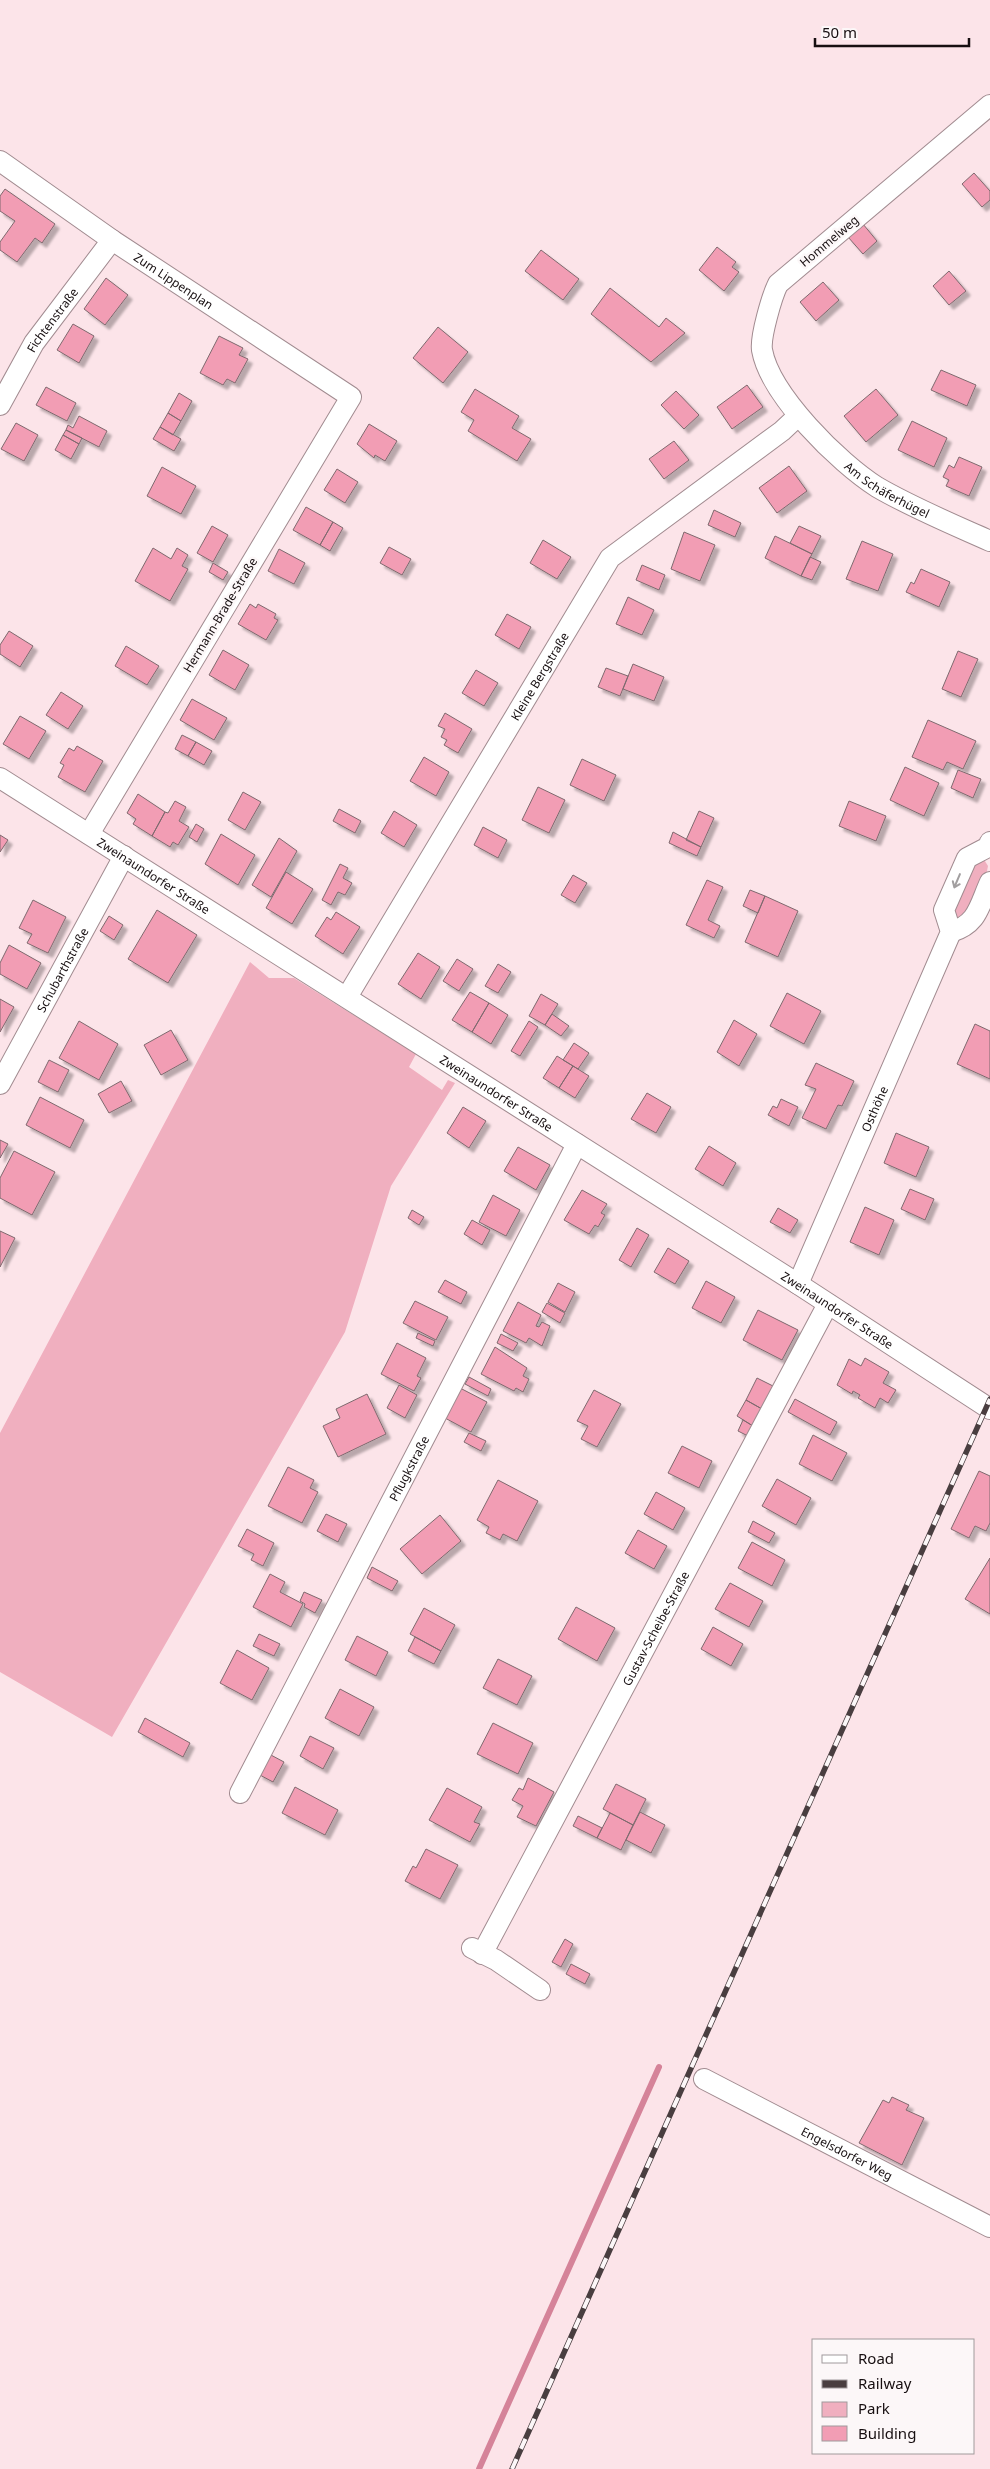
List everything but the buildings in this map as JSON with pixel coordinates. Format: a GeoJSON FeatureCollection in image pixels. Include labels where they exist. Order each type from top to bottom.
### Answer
{"type":"FeatureCollection","features":[{"type":"Feature","properties":{"kind":"street","name":"Hommelweg"},"geometry":{"type":"LineString","coordinates":[[798,416],[777,387],[762,349],[770,300],[778,284],[990,105]]}},
{"type":"Feature","properties":{"kind":"street","name":"Zum Lippenplan"},"geometry":{"type":"LineString","coordinates":[[0,161],[112,240],[351,397]]}},
{"type":"Feature","properties":{"kind":"street","name":"Fichtenstraße"},"geometry":{"type":"LineString","coordinates":[[0,404],[34,343],[112,240]]}},
{"type":"Feature","properties":{"kind":"street","name":"Hermann-Brade-Straße"},"geometry":{"type":"LineString","coordinates":[[89,834],[351,397]]}},
{"type":"Feature","properties":{"kind":"street","name":"Am Schäferhügel"},"geometry":{"type":"LineString","coordinates":[[798,416],[853,469],[876,486],[990,541]]}},
{"type":"Feature","properties":{"kind":"street","name":"Kleine Bergstraße"},"geometry":{"type":"LineString","coordinates":[[347,997],[610,558],[782,431],[798,416]]}},
{"type":"Feature","properties":{"kind":"street","name":"Zweinaundorfer Straße"},"geometry":{"type":"LineString","coordinates":[[0,778],[798,1284],[990,1409]]}},
{"type":"Feature","properties":{"kind":"street"},"geometry":{"type":"LineString","coordinates":[[989,847],[966,858],[944,910],[951,932],[964,928],[973,921],[990,882]]}},
{"type":"Feature","properties":{"kind":"street","name":"Schubarthstraße"},"geometry":{"type":"LineString","coordinates":[[0,1084],[124,856]]}},
{"type":"Feature","properties":{"kind":"street","name":"Osthöhe"},"geometry":{"type":"LineString","coordinates":[[798,1284],[951,932]]}},
{"type":"Feature","properties":{"kind":"street","name":"Pflugkstraße"},"geometry":{"type":"LineString","coordinates":[[240,1792],[577,1144]]}},
{"type":"Feature","properties":{"kind":"street","name":"Gustav-Scheibe-Straße"},"geometry":{"type":"LineString","coordinates":[[540,1990],[496,1960],[477,1951],[828,1304]]}},
{"type":"Feature","properties":{"kind":"street","name":"Engelsdorfer Weg"},"geometry":{"type":"LineString","coordinates":[[704,2079],[990,2227]]}},
{"type":"Feature","properties":{"kind":"green space"},"geometry":{"type":"Polygon","coordinates":[[[983,858],[988,866],[987,871],[968,915],[957,919],[952,908],[970,865],[983,858]]]}},
{"type":"Feature","properties":{"kind":"green space"},"geometry":{"type":"Polygon","coordinates":[[[250,962],[269,978],[294,978],[416,1054],[409,1067],[442,1090],[448,1080],[455,1083],[391,1186],[345,1332],[112,1737],[0,1672],[0,1433],[250,962]]]}},
{"type":"Feature","properties":{"kind":"waterway"},"geometry":{"type":"LineString","coordinates":[[479,2469],[659,2067]]}},
{"type":"Feature","properties":{"kind":"railway"},"geometry":{"type":"LineString","coordinates":[[512,2469],[990,1399]]}}]}
